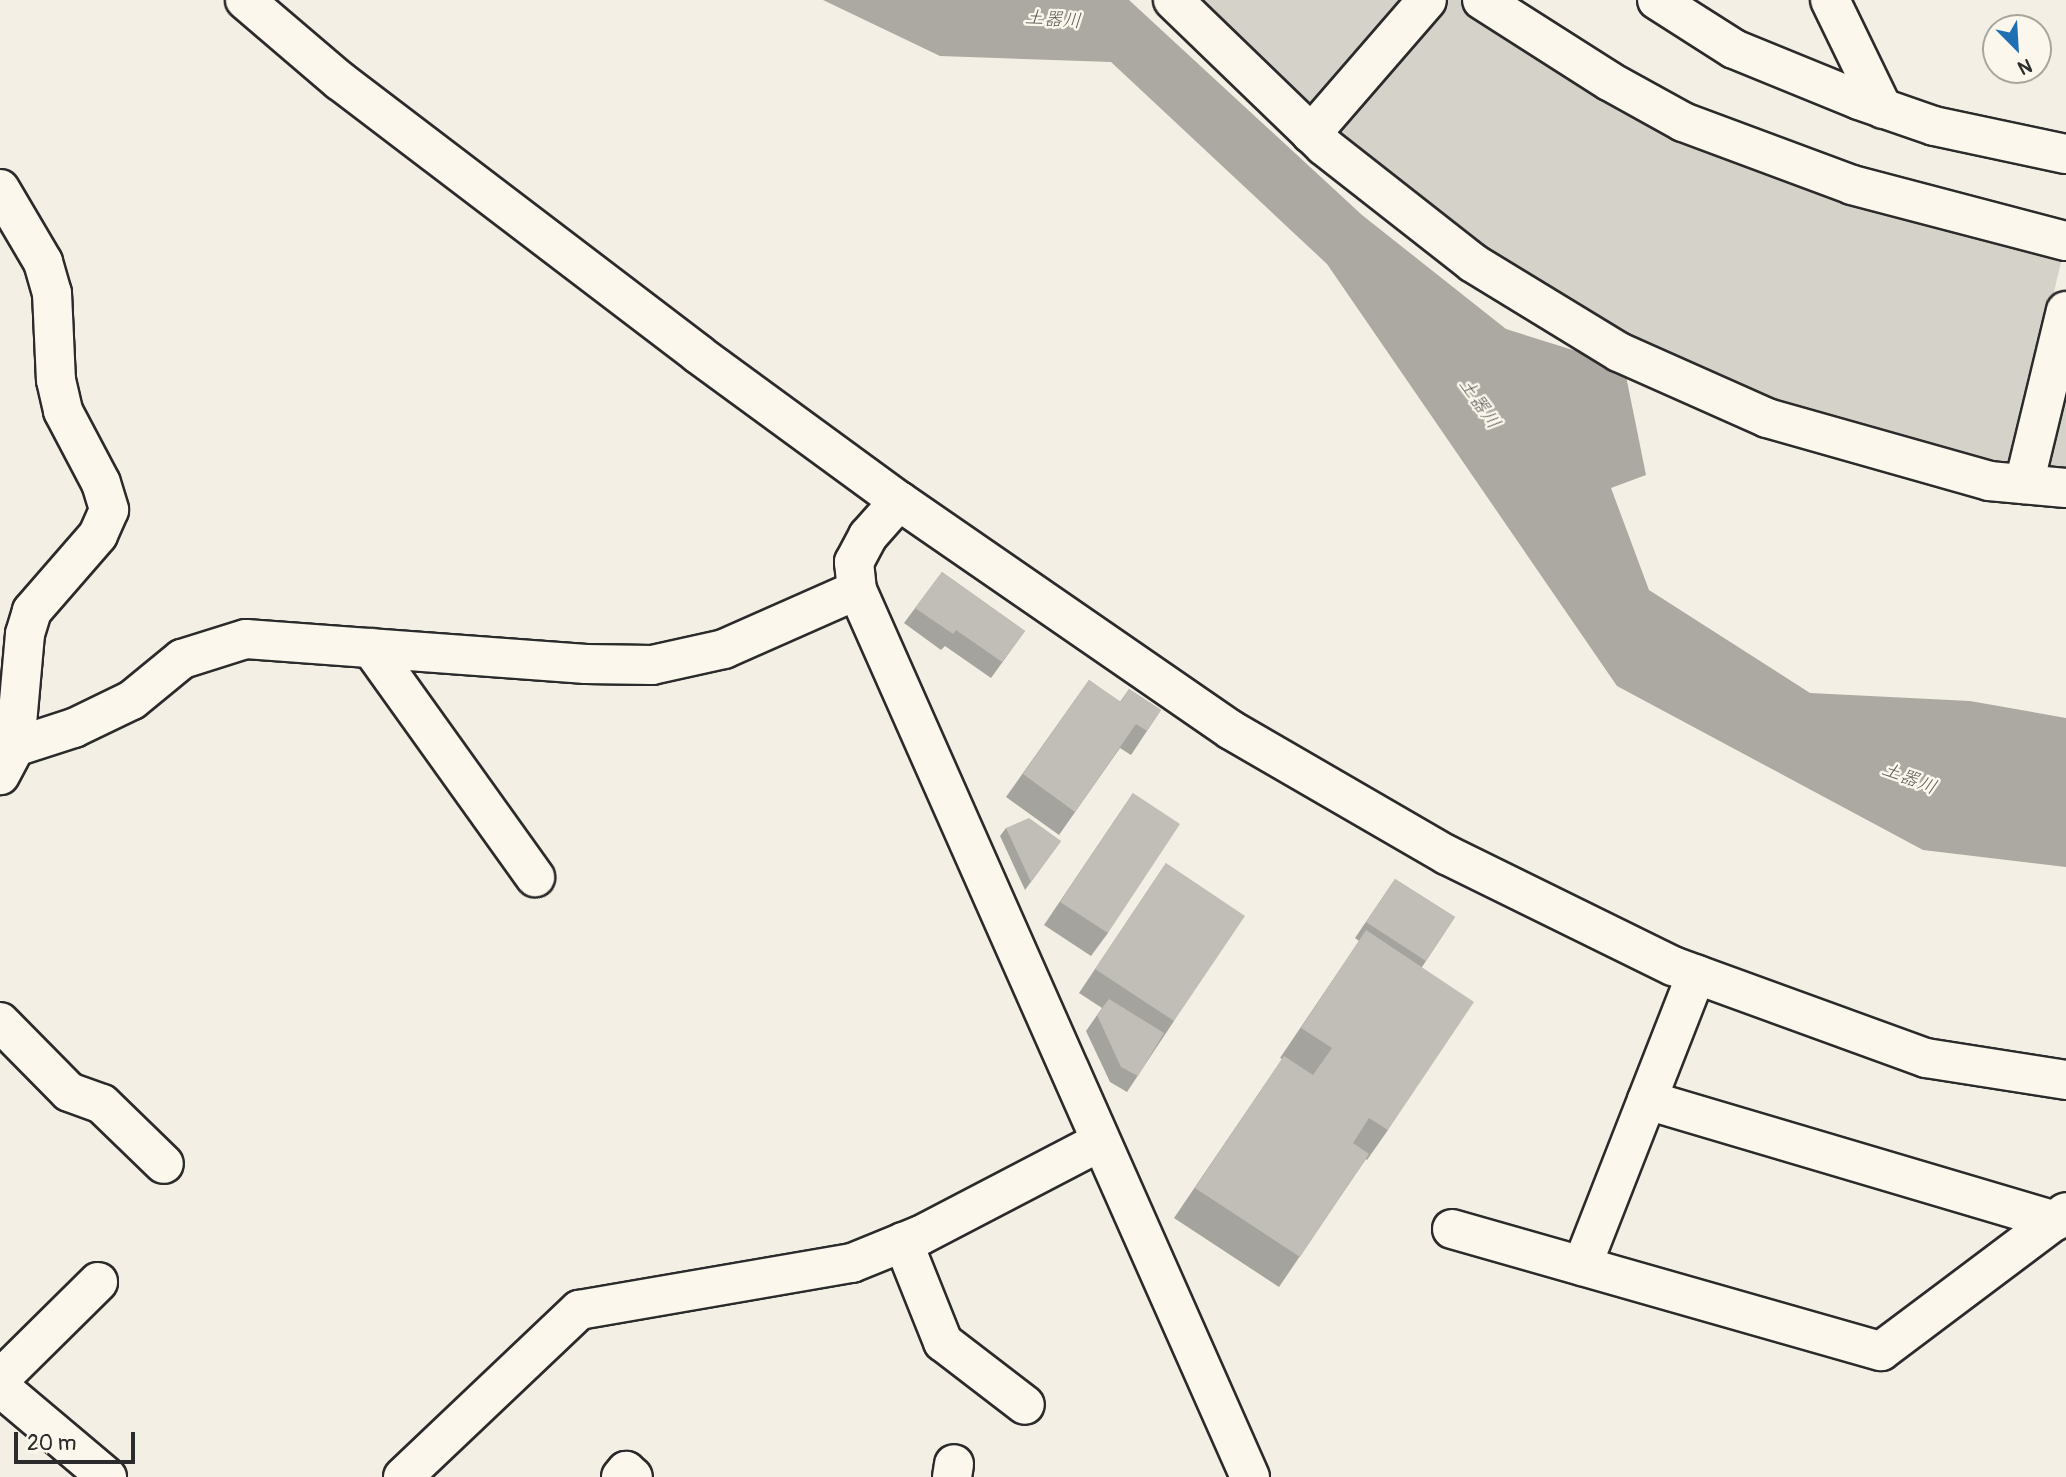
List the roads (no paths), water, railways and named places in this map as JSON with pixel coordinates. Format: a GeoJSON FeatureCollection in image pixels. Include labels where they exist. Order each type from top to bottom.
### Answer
{"type":"FeatureCollection","features":[{"type":"Feature","properties":{"kind":"street"},"geometry":{"type":"LineString","coordinates":[[244,0],[340,81],[899,501],[1231,730],[1447,855],[1696,975],[1926,1059],[2066,1080]]}},
{"type":"Feature","properties":{"kind":"street"},"geometry":{"type":"LineString","coordinates":[[1174,0],[1311,134],[1473,263],[1619,352],[1767,418],[1989,481],[2066,488]]}},
{"type":"Feature","properties":{"kind":"street"},"geometry":{"type":"LineString","coordinates":[[1311,134],[1427,0]]}},
{"type":"Feature","properties":{"kind":"street"},"geometry":{"type":"LineString","coordinates":[[1482,0],[1609,81],[1683,122],[1852,185],[2066,241]]}},
{"type":"Feature","properties":{"kind":"street"},"geometry":{"type":"LineString","coordinates":[[1657,0],[1734,49],[1883,109],[1934,126],[2066,154]]}},
{"type":"Feature","properties":{"kind":"street"},"geometry":{"type":"LineString","coordinates":[[1830,0],[1883,109]]}},
{"type":"Feature","properties":{"kind":"street"},"geometry":{"type":"LineString","coordinates":[[0,189],[43,261],[52,293],[56,380],[63,411],[101,483],[109,510],[98,535],[32,611],[25,634],[7,761]]}},
{"type":"Feature","properties":{"kind":"street"},"geometry":{"type":"LineString","coordinates":[[2024,484],[2066,311]]}},
{"type":"Feature","properties":{"kind":"street"},"geometry":{"type":"LineString","coordinates":[[899,501],[868,536],[854,562],[857,590],[1250,1477]]}},
{"type":"Feature","properties":{"kind":"street"},"geometry":{"type":"LineString","coordinates":[[7,761],[132,700],[182,659],[246,639],[586,664],[652,665],[724,649],[857,590]]}},
{"type":"Feature","properties":{"kind":"street"},"geometry":{"type":"LineString","coordinates":[[370,648],[535,877]]}},
{"type":"Feature","properties":{"kind":"street"},"geometry":{"type":"LineString","coordinates":[[1582,1266],[1696,975]]}},
{"type":"Feature","properties":{"kind":"street"},"geometry":{"type":"LineString","coordinates":[[0,1022],[69,1092],[102,1104],[164,1164]]}},
{"type":"Feature","properties":{"kind":"street"},"geometry":{"type":"LineString","coordinates":[[1647,1100],[2060,1217]]}},
{"type":"Feature","properties":{"kind":"street"},"geometry":{"type":"LineString","coordinates":[[403,1477],[579,1310],[852,1263],[903,1242],[1100,1142]]}},
{"type":"Feature","properties":{"kind":"street"},"geometry":{"type":"LineString","coordinates":[[1452,1229],[1881,1351],[2060,1217]]}},
{"type":"Feature","properties":{"kind":"street"},"geometry":{"type":"LineString","coordinates":[[903,1242],[943,1342],[1026,1405]]}},
{"type":"Feature","properties":{"kind":"street"},"geometry":{"type":"LineString","coordinates":[[0,1379],[98,1282]]}},
{"type":"Feature","properties":{"kind":"street"},"geometry":{"type":"LineString","coordinates":[[0,1387],[107,1477]]}},
{"type":"Feature","properties":{"kind":"street"},"geometry":{"type":"LineString","coordinates":[[621,1477],[626,1471],[633,1477]]}},
{"type":"Feature","properties":{"kind":"water","name":"土器川"},"geometry":{"type":"Polygon","coordinates":[[[823,0],[1129,0],[1362,215],[1506,329],[1624,366],[1646,475],[1611,488],[1649,590],[1810,693],[1970,701],[2066,718],[2066,867],[1923,850],[1617,686],[1327,264],[1111,62],[940,56],[823,0]]]}}]}
